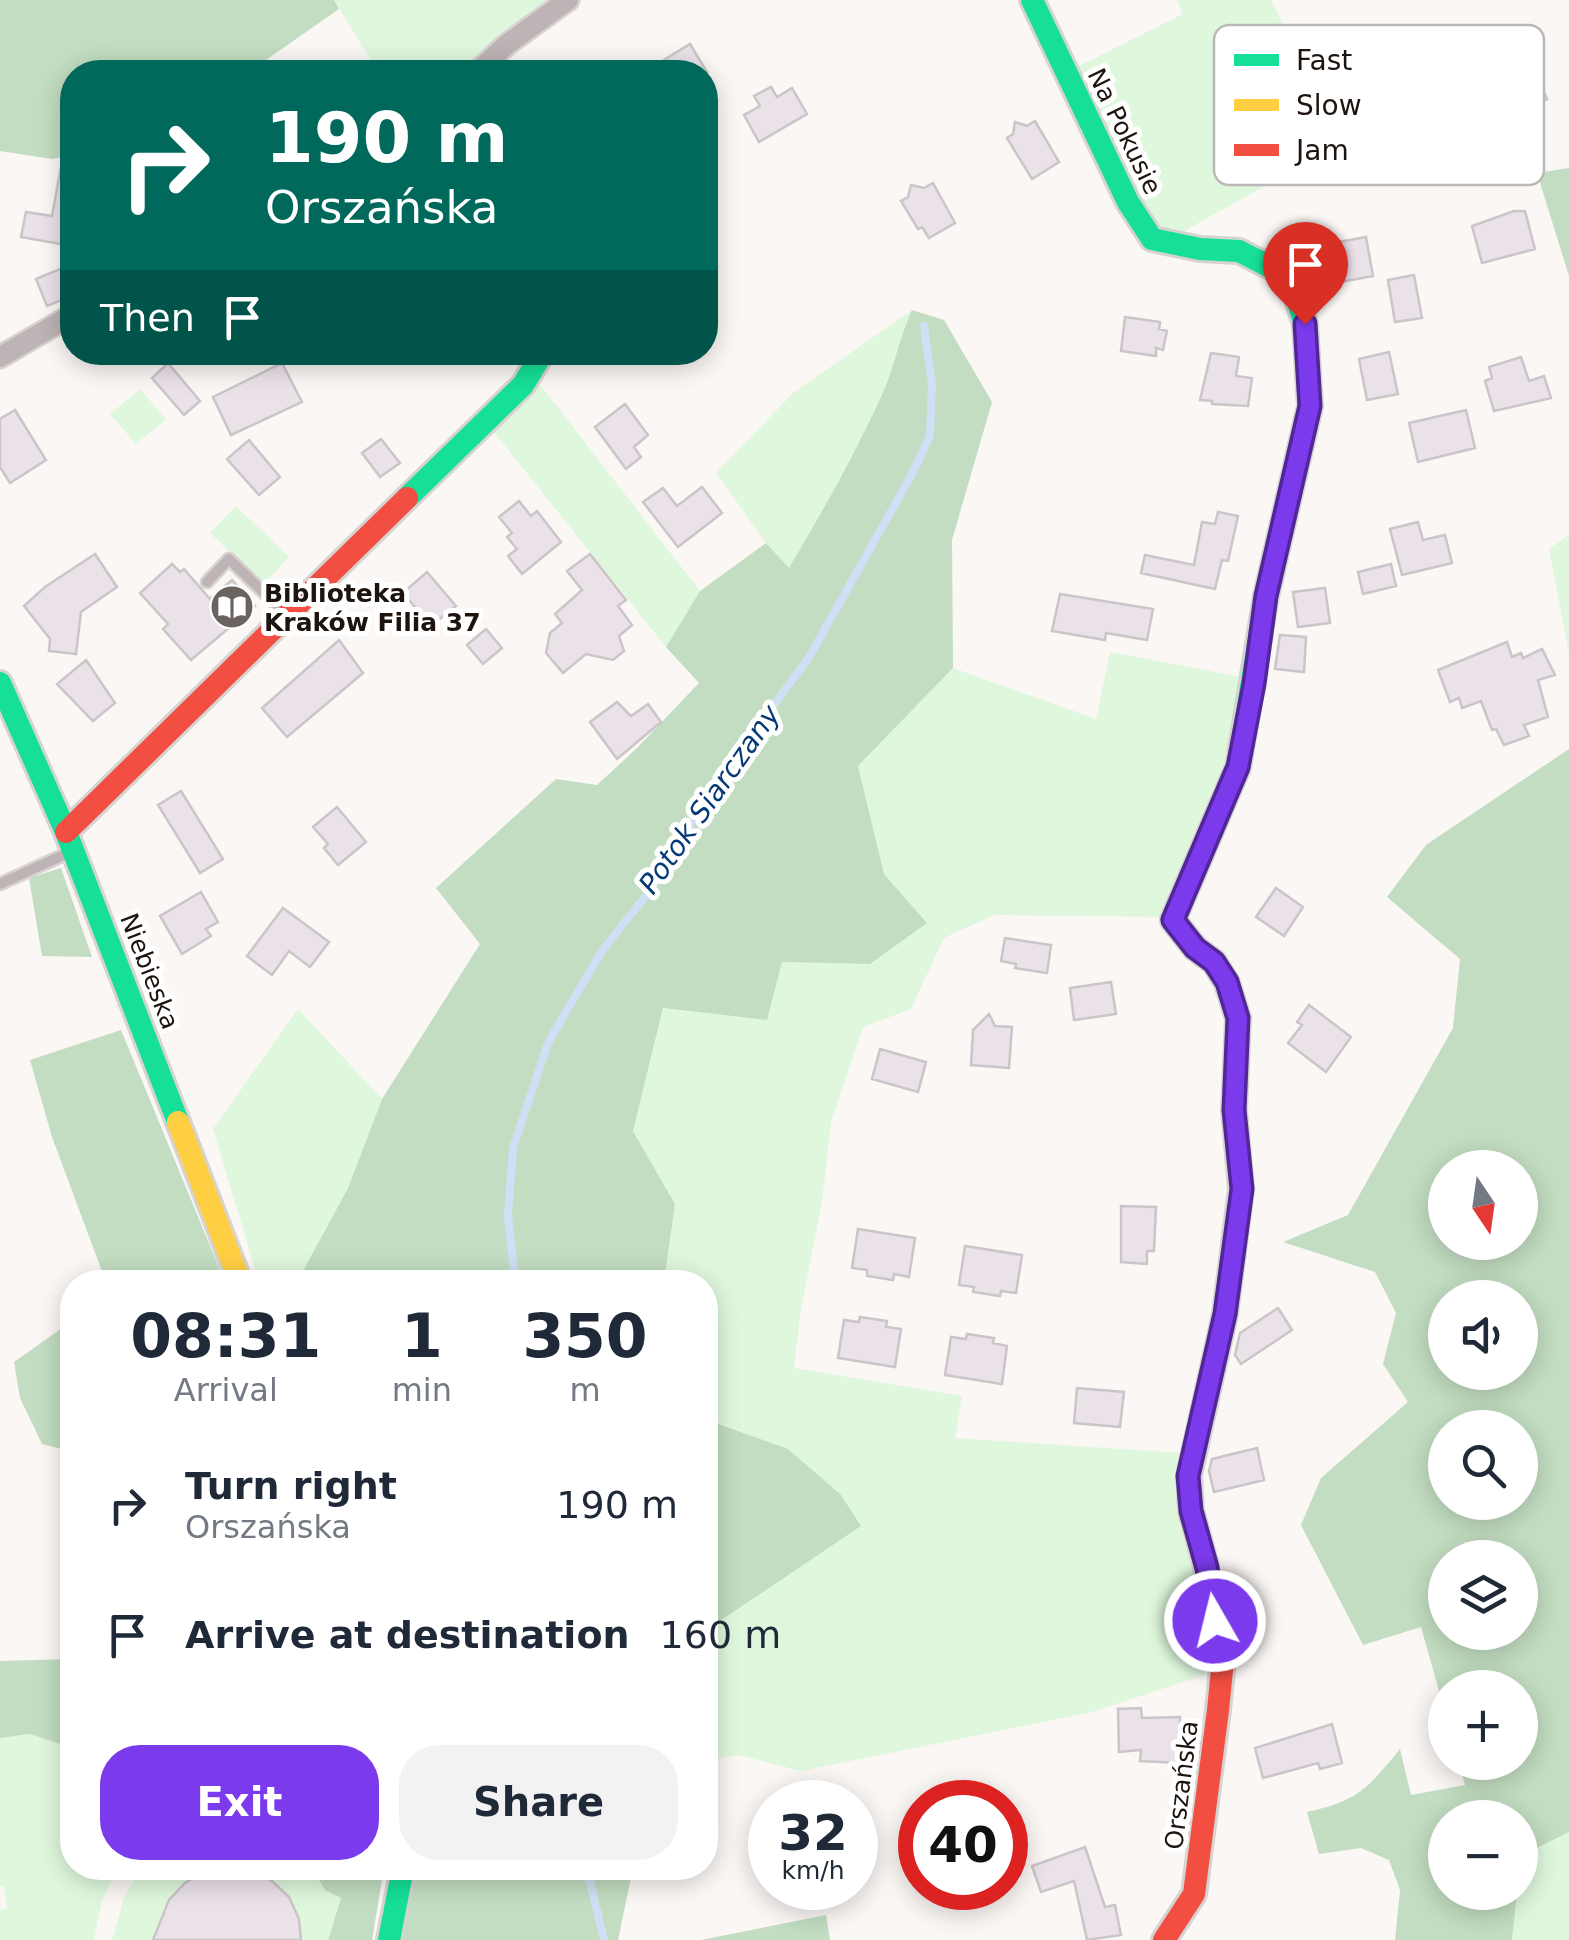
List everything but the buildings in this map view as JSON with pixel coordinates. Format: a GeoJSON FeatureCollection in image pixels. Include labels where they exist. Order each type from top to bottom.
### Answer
{"type":"FeatureCollection","features":[{"type":"Feature","properties":{"kind":"street"},"geometry":{"type":"LineString","coordinates":[[490,60],[568,0]]}},
{"type":"Feature","properties":{"kind":"street","name":"Na Pokusie"},"geometry":{"type":"LineString","coordinates":[[1032,0],[1128,202],[1152,239],[1200,249]]}},
{"type":"Feature","properties":{"kind":"street","name":"Orszańska"},"geometry":{"type":"LineString","coordinates":[[1164,1940],[1194,1894],[1219,1700],[1223,1660],[1207,1568],[1191,1511],[1188,1476],[1225,1314],[1242,1189],[1234,1110],[1238,1018],[1227,982],[1214,962],[1195,948],[1173,920],[1238,767],[1266,596],[1310,406],[1305,324],[1292,286],[1282,273],[1239,251],[1200,249]]}},
{"type":"Feature","properties":{"kind":"street"},"geometry":{"type":"LineString","coordinates":[[0,357],[60,322]]}},
{"type":"Feature","properties":{"kind":"street"},"geometry":{"type":"LineString","coordinates":[[70,841],[288,616],[523,385],[535,365]]}},
{"type":"Feature","properties":{"kind":"street","name":"Niebieska"},"geometry":{"type":"LineString","coordinates":[[0,683],[70,841],[235,1270]]}},
{"type":"Feature","properties":{"kind":"street"},"geometry":{"type":"LineString","coordinates":[[389,1940],[401,1880]]}},
{"type":"Feature","properties":{"kind":"lane"},"geometry":{"type":"LineString","coordinates":[[207,582],[229,559],[288,616]]}},
{"type":"Feature","properties":{"kind":"lane"},"geometry":{"type":"LineString","coordinates":[[0,884],[70,841]]}},
{"type":"Feature","properties":{"kind":"green space"},"geometry":{"type":"Polygon","coordinates":[[[0,0],[334,0],[339,9],[266,60],[60,60],[60,157],[0,151],[0,0]]]}},
{"type":"Feature","properties":{"kind":"green space"},"geometry":{"type":"Polygon","coordinates":[[[334,0],[553,0],[488,44],[471,60],[371,60],[334,0]]]}},
{"type":"Feature","properties":{"kind":"green space"},"geometry":{"type":"Polygon","coordinates":[[[1177,0],[1271,0],[1284,25],[1214,25],[1214,185],[1267,185],[1184,231],[1153,226],[1073,69],[1183,14],[1177,0]]]}},
{"type":"Feature","properties":{"kind":"green space"},"geometry":{"type":"Polygon","coordinates":[[[1569,168],[1569,276],[1541,185],[1544,185],[1544,172],[1569,168]]]}},
{"type":"Feature","properties":{"kind":"green space"},"geometry":{"type":"Polygon","coordinates":[[[912,310],[871,419],[789,569],[716,473],[793,393],[912,310]]]}},
{"type":"Feature","properties":{"kind":"green space"},"geometry":{"type":"Polygon","coordinates":[[[912,310],[944,320],[992,402],[952,540],[953,668],[858,766],[884,874],[927,923],[870,964],[782,962],[767,1020],[663,1008],[633,1131],[675,1204],[666,1270],[304,1270],[348,1188],[382,1099],[480,944],[436,888],[556,779],[597,785],[699,683],[666,647],[700,591],[766,543],[789,568],[871,419],[912,310]]]}},
{"type":"Feature","properties":{"kind":"green space"},"geometry":{"type":"Polygon","coordinates":[[[538,382],[700,591],[666,647],[490,427],[538,382]]]}},
{"type":"Feature","properties":{"kind":"green space"},"geometry":{"type":"Polygon","coordinates":[[[140,389],[166,419],[136,444],[110,414],[140,389]]]}},
{"type":"Feature","properties":{"kind":"green space"},"geometry":{"type":"Polygon","coordinates":[[[236,506],[289,557],[264,584],[210,533],[236,506]]]}},
{"type":"Feature","properties":{"kind":"green space"},"geometry":{"type":"Polygon","coordinates":[[[1569,535],[1569,654],[1549,549],[1569,535]]]}},
{"type":"Feature","properties":{"kind":"green space"},"geometry":{"type":"Polygon","coordinates":[[[1110,652],[1247,678],[1222,774],[1162,917],[994,915],[944,938],[911,1009],[863,1027],[831,1122],[794,1368],[962,1396],[955,1438],[1183,1453],[1204,1675],[1092,1712],[801,1771],[739,1755],[718,1759],[718,1622],[860,1526],[788,1449],[718,1423],[718,1270],[666,1270],[675,1204],[633,1131],[663,1008],[767,1020],[782,962],[870,964],[926,922],[884,874],[858,766],[953,668],[1096,719],[1110,652]]]}},
{"type":"Feature","properties":{"kind":"green space"},"geometry":{"type":"Polygon","coordinates":[[[1569,749],[1569,1832],[1538,1848],[1538,1800],[1428,1800],[1428,1910],[1515,1910],[1512,1940],[1395,1940],[1400,1890],[1389,1860],[1361,1848],[1319,1854],[1307,1812],[1350,1798],[1379,1774],[1400,1749],[1411,1795],[1465,1785],[1464,1780],[1538,1780],[1538,1670],[1433,1670],[1421,1627],[1363,1645],[1301,1525],[1321,1478],[1408,1402],[1383,1364],[1396,1313],[1375,1272],[1283,1242],[1348,1215],[1453,1028],[1460,959],[1387,897],[1426,845],[1569,749]]]}},
{"type":"Feature","properties":{"kind":"green space"},"geometry":{"type":"Polygon","coordinates":[[[61,868],[92,957],[42,956],[29,878],[61,868]]]}},
{"type":"Feature","properties":{"kind":"green space"},"geometry":{"type":"Polygon","coordinates":[[[298,1009],[382,1099],[348,1188],[304,1270],[255,1270],[213,1129],[298,1009]]]}},
{"type":"Feature","properties":{"kind":"green space"},"geometry":{"type":"Polygon","coordinates":[[[121,1030],[220,1270],[102,1270],[52,1137],[30,1060],[121,1030]]]}},
{"type":"Feature","properties":{"kind":"green space"},"geometry":{"type":"Polygon","coordinates":[[[60,1329],[60,1448],[42,1444],[20,1398],[14,1362],[60,1329]]]}},
{"type":"Feature","properties":{"kind":"green space"},"geometry":{"type":"Polygon","coordinates":[[[718,1424],[788,1449],[841,1495],[861,1526],[718,1622],[718,1424]]]}},
{"type":"Feature","properties":{"kind":"green space"},"geometry":{"type":"Polygon","coordinates":[[[60,1659],[60,1744],[30,1734],[0,1738],[0,1661],[60,1659]]]}},
{"type":"Feature","properties":{"kind":"green space"},"geometry":{"type":"Polygon","coordinates":[[[30,1734],[60,1744],[60,1880],[112,1880],[102,1900],[94,1940],[0,1940],[0,1910],[7,1908],[4,1887],[0,1885],[0,1738],[30,1734]]]}},
{"type":"Feature","properties":{"kind":"green space"},"geometry":{"type":"Polygon","coordinates":[[[1569,1832],[1569,1940],[1512,1940],[1515,1910],[1538,1910],[1538,1848],[1569,1832]]]}},
{"type":"Feature","properties":{"kind":"green space"},"geometry":{"type":"Polygon","coordinates":[[[134,1880],[319,1880],[325,1890],[341,1897],[328,1940],[112,1940],[125,1895],[134,1880]]]}},
{"type":"Feature","properties":{"kind":"green space"},"geometry":{"type":"Polygon","coordinates":[[[319,1880],[382,1880],[372,1940],[328,1940],[341,1898],[325,1890],[319,1880]]]}},
{"type":"Feature","properties":{"kind":"green space"},"geometry":{"type":"Polygon","coordinates":[[[414,1880],[630,1880],[618,1940],[402,1940],[414,1880]]]}},
{"type":"Feature","properties":{"kind":"green space"},"geometry":{"type":"Polygon","coordinates":[[[826,1915],[830,1940],[701,1940],[826,1915]]]}},
{"type":"Feature","properties":{"kind":"waterway","name":"Potok Siarczany"},"geometry":{"type":"LineString","coordinates":[[514,1270],[508,1216],[513,1148],[548,1043],[601,952],[652,888],[712,788],[808,659],[911,476],[930,436],[932,383],[924,326]]}},
{"type":"Feature","properties":{"kind":"waterway","name":"Potok Siarczany"},"geometry":{"type":"LineString","coordinates":[[589,1880],[604,1940]]}},
{"type":"Feature","properties":{"kind":"traffic: fast"},"geometry":{"type":"LineString","coordinates":[[1032,0],[1128,202],[1152,239],[1200,249],[1239,251],[1282,273],[1293,286],[1305,324],[1310,406],[1266,596],[1238,767],[1201,854]]}},
{"type":"Feature","properties":{"kind":"traffic: fast"},"geometry":{"type":"LineString","coordinates":[[407,498],[523,385],[535,365]]}},
{"type":"Feature","properties":{"kind":"traffic: fast"},"geometry":{"type":"LineString","coordinates":[[0,683],[66,832],[178,1122]]}},
{"type":"Feature","properties":{"kind":"traffic: fast"},"geometry":{"type":"LineString","coordinates":[[389,1940],[401,1880]]}},
{"type":"Feature","properties":{"kind":"traffic: slow"},"geometry":{"type":"LineString","coordinates":[[1201,854],[1173,920],[1195,948],[1214,962],[1227,983],[1238,1018],[1234,1110],[1241,1189],[1225,1314],[1189,1475],[1191,1511],[1205,1562]]}},
{"type":"Feature","properties":{"kind":"traffic: slow"},"geometry":{"type":"LineString","coordinates":[[178,1122],[235,1270]]}},
{"type":"Feature","properties":{"kind":"traffic: jam"},"geometry":{"type":"LineString","coordinates":[[66,832],[407,498]]}},
{"type":"Feature","properties":{"kind":"traffic: jam"},"geometry":{"type":"LineString","coordinates":[[1164,1940],[1194,1894],[1218,1710],[1223,1660],[1205,1562]]}},
{"type":"Feature","properties":{"kind":"place","name":"Biblioteka Kraków Filia 37"},"geometry":{"type":"Point","coordinates":[232,607]}},
{"type":"Feature","properties":{"kind":"route"},"geometry":{"type":"LineString","coordinates":[[1215,1621],[1207,1568],[1191,1511],[1188,1476],[1225,1314],[1242,1189],[1234,1110],[1238,1018],[1227,982],[1214,962],[1195,948],[1173,920],[1238,767],[1266,596],[1310,406],[1305,324]]}}]}
